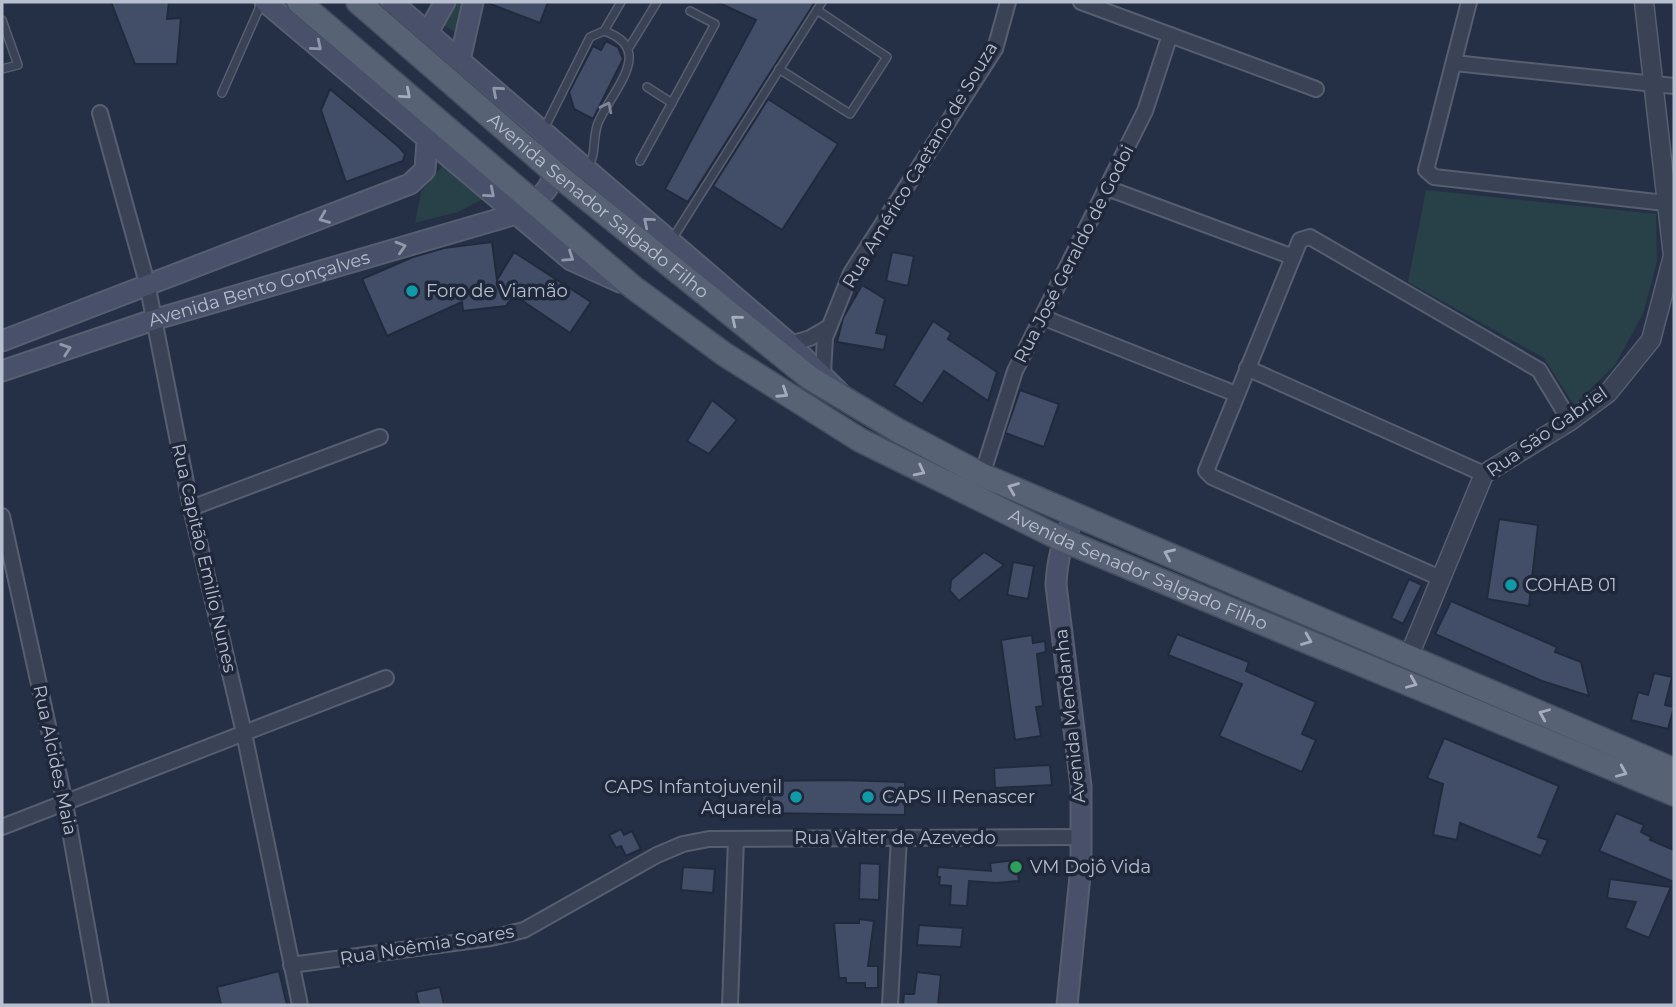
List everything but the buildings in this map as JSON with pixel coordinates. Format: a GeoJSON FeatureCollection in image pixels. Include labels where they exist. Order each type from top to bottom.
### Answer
{"type":"FeatureCollection","features":[{"type":"Feature","properties":{"kind":"main road","name":"Avenida Senador Salgado Filho"},"geometry":{"type":"LineString","coordinates":[[264,2],[427,141],[525,208],[724,354],[860,440],[1063,540],[1674,794]]}},
{"type":"Feature","properties":{"kind":"main road","name":"Avenida Senador Salgado Filho"},"geometry":{"type":"LineString","coordinates":[[299,2],[525,208],[538,232],[571,260],[635,288]]}},
{"type":"Feature","properties":{"kind":"main road","name":"Avenida Senador Salgado Filho"},"geometry":{"type":"LineString","coordinates":[[358,2],[554,172],[752,333],[810,378],[897,430],[982,475],[1674,770]]}},
{"type":"Feature","properties":{"kind":"main road","name":"Avenida Senador Salgado Filho"},"geometry":{"type":"LineString","coordinates":[[392,2],[790,344],[823,373],[845,398]]}},
{"type":"Feature","properties":{"kind":"main road"},"geometry":{"type":"LineString","coordinates":[[428,32],[445,2]]}},
{"type":"Feature","properties":{"kind":"main road"},"geometry":{"type":"LineString","coordinates":[[460,60],[473,2]]}},
{"type":"Feature","properties":{"kind":"main road"},"geometry":{"type":"LineString","coordinates":[[525,208],[548,190],[554,172],[545,134]]}},
{"type":"Feature","properties":{"kind":"main road"},"geometry":{"type":"LineString","coordinates":[[2,341],[410,184],[425,170],[427,141]]}},
{"type":"Feature","properties":{"kind":"main road","name":"Avenida Bento Gonçalves"},"geometry":{"type":"LineString","coordinates":[[2,371],[153,320],[487,222],[525,208]]}},
{"type":"Feature","properties":{"kind":"main road"},"geometry":{"type":"LineString","coordinates":[[487,222],[538,232]]}},
{"type":"Feature","properties":{"kind":"main road","name":"Avenida Mendanha"},"geometry":{"type":"LineString","coordinates":[[1067,1005],[1081,837],[1081,786],[1056,585],[1063,540],[1076,514]]}},
{"type":"Feature","properties":{"kind":"street","name":"Rua Américo Caetano de Souza"},"geometry":{"type":"LineString","coordinates":[[823,373],[823,350],[828,327],[851,273],[995,49],[1008,2]]}},
{"type":"Feature","properties":{"kind":"street"},"geometry":{"type":"LineString","coordinates":[[1081,2],[1316,89]]}},
{"type":"Feature","properties":{"kind":"street"},"geometry":{"type":"LineString","coordinates":[[1469,2],[1426,170],[1433,177],[1670,204]]}},
{"type":"Feature","properties":{"kind":"street","name":"Rua São Gabriel"},"geometry":{"type":"LineString","coordinates":[[1409,656],[1483,474],[1570,421],[1608,393],[1651,340],[1673,257],[1670,204],[1644,2]]}},
{"type":"Feature","properties":{"kind":"street","name":"Rua José Geraldo de Godoi"},"geometry":{"type":"LineString","coordinates":[[982,475],[1015,371],[1145,111],[1170,35]]}},
{"type":"Feature","properties":{"kind":"street"},"geometry":{"type":"LineString","coordinates":[[1454,63],[1674,86]]}},
{"type":"Feature","properties":{"kind":"street","name":"Rua Capitão Emilio Nunes"},"geometry":{"type":"LineString","coordinates":[[100,113],[147,283],[191,508],[244,733],[300,1005]]}},
{"type":"Feature","properties":{"kind":"street"},"geometry":{"type":"LineString","coordinates":[[1107,188],[1293,257]]}},
{"type":"Feature","properties":{"kind":"street"},"geometry":{"type":"LineString","coordinates":[[1440,578],[1212,477],[1206,471],[1293,257],[1306,237],[1539,370],[1570,421]]}},
{"type":"Feature","properties":{"kind":"street"},"geometry":{"type":"LineString","coordinates":[[1042,317],[1237,394]]}},
{"type":"Feature","properties":{"kind":"street"},"geometry":{"type":"LineString","coordinates":[[790,344],[810,338],[828,327]]}},
{"type":"Feature","properties":{"kind":"street"},"geometry":{"type":"LineString","coordinates":[[1247,368],[1483,474]]}},
{"type":"Feature","properties":{"kind":"street"},"geometry":{"type":"LineString","coordinates":[[191,508],[380,438]]}},
{"type":"Feature","properties":{"kind":"street","name":"Rua Alcides Maia"},"geometry":{"type":"LineString","coordinates":[[2,516],[65,803],[101,1005]]}},
{"type":"Feature","properties":{"kind":"street"},"geometry":{"type":"LineString","coordinates":[[2,827],[386,678]]}},
{"type":"Feature","properties":{"kind":"street"},"geometry":{"type":"LineString","coordinates":[[890,1005],[899,837]]}},
{"type":"Feature","properties":{"kind":"street","name":"Rua Valter de Azevedo"},"geometry":{"type":"LineString","coordinates":[[709,839],[1081,837]]}},
{"type":"Feature","properties":{"kind":"street","name":"Rua Noêmia Soares"},"geometry":{"type":"LineString","coordinates":[[291,965],[491,938],[524,930],[555,916],[657,855],[683,844],[709,839]]}},
{"type":"Feature","properties":{"kind":"street"},"geometry":{"type":"LineString","coordinates":[[730,1005],[736,839]]}},
{"type":"Feature","properties":{"kind":"lane"},"geometry":{"type":"LineString","coordinates":[[222,93],[264,2]]}},
{"type":"Feature","properties":{"kind":"lane"},"geometry":{"type":"LineString","coordinates":[[545,134],[590,37],[604,31],[621,2]]}},
{"type":"Feature","properties":{"kind":"lane"},"geometry":{"type":"LineString","coordinates":[[629,46],[657,2]]}},
{"type":"Feature","properties":{"kind":"lane"},"geometry":{"type":"LineString","coordinates":[[671,241],[822,2]]}},
{"type":"Feature","properties":{"kind":"lane"},"geometry":{"type":"LineString","coordinates":[[779,69],[850,114],[887,57],[817,10]]}},
{"type":"Feature","properties":{"kind":"lane"},"geometry":{"type":"LineString","coordinates":[[640,161],[715,24],[691,11]]}},
{"type":"Feature","properties":{"kind":"lane"},"geometry":{"type":"LineString","coordinates":[[2,20],[18,65],[2,69]]}},
{"type":"Feature","properties":{"kind":"lane"},"geometry":{"type":"LineString","coordinates":[[587,171],[594,158],[597,126],[631,61],[629,46],[621,37],[604,31]]}},
{"type":"Feature","properties":{"kind":"lane"},"geometry":{"type":"LineString","coordinates":[[648,87],[672,103]]}},
{"type":"Feature","properties":{"kind":"shaded area"},"geometry":{"type":"Polygon","coordinates":[[[448,2],[470,2],[457,33],[441,24],[448,2]]]}},
{"type":"Feature","properties":{"kind":"shaded area"},"geometry":{"type":"Polygon","coordinates":[[[444,164],[483,199],[458,212],[415,223],[421,192],[444,164]]]}},
{"type":"Feature","properties":{"kind":"shaded area"},"geometry":{"type":"Polygon","coordinates":[[[1426,190],[1656,214],[1657,262],[1643,314],[1615,365],[1574,405],[1544,358],[1408,282],[1426,190]]]}},
{"type":"Feature","properties":{"kind":"place","name":"Foro de Viamão"},"geometry":{"type":"Point","coordinates":[412,291]}},
{"type":"Feature","properties":{"kind":"place","name":"COHAB 01"},"geometry":{"type":"Point","coordinates":[1511,585]}},
{"type":"Feature","properties":{"kind":"place","name":"CAPS Infantojuvenil Aquarela"},"geometry":{"type":"Point","coordinates":[796,797]}},
{"type":"Feature","properties":{"kind":"place","name":"CAPS II Renascer"},"geometry":{"type":"Point","coordinates":[868,797]}},
{"type":"Feature","properties":{"kind":"place","name":"VM Dojô Vida"},"geometry":{"type":"Point","coordinates":[1016,867]}}]}
